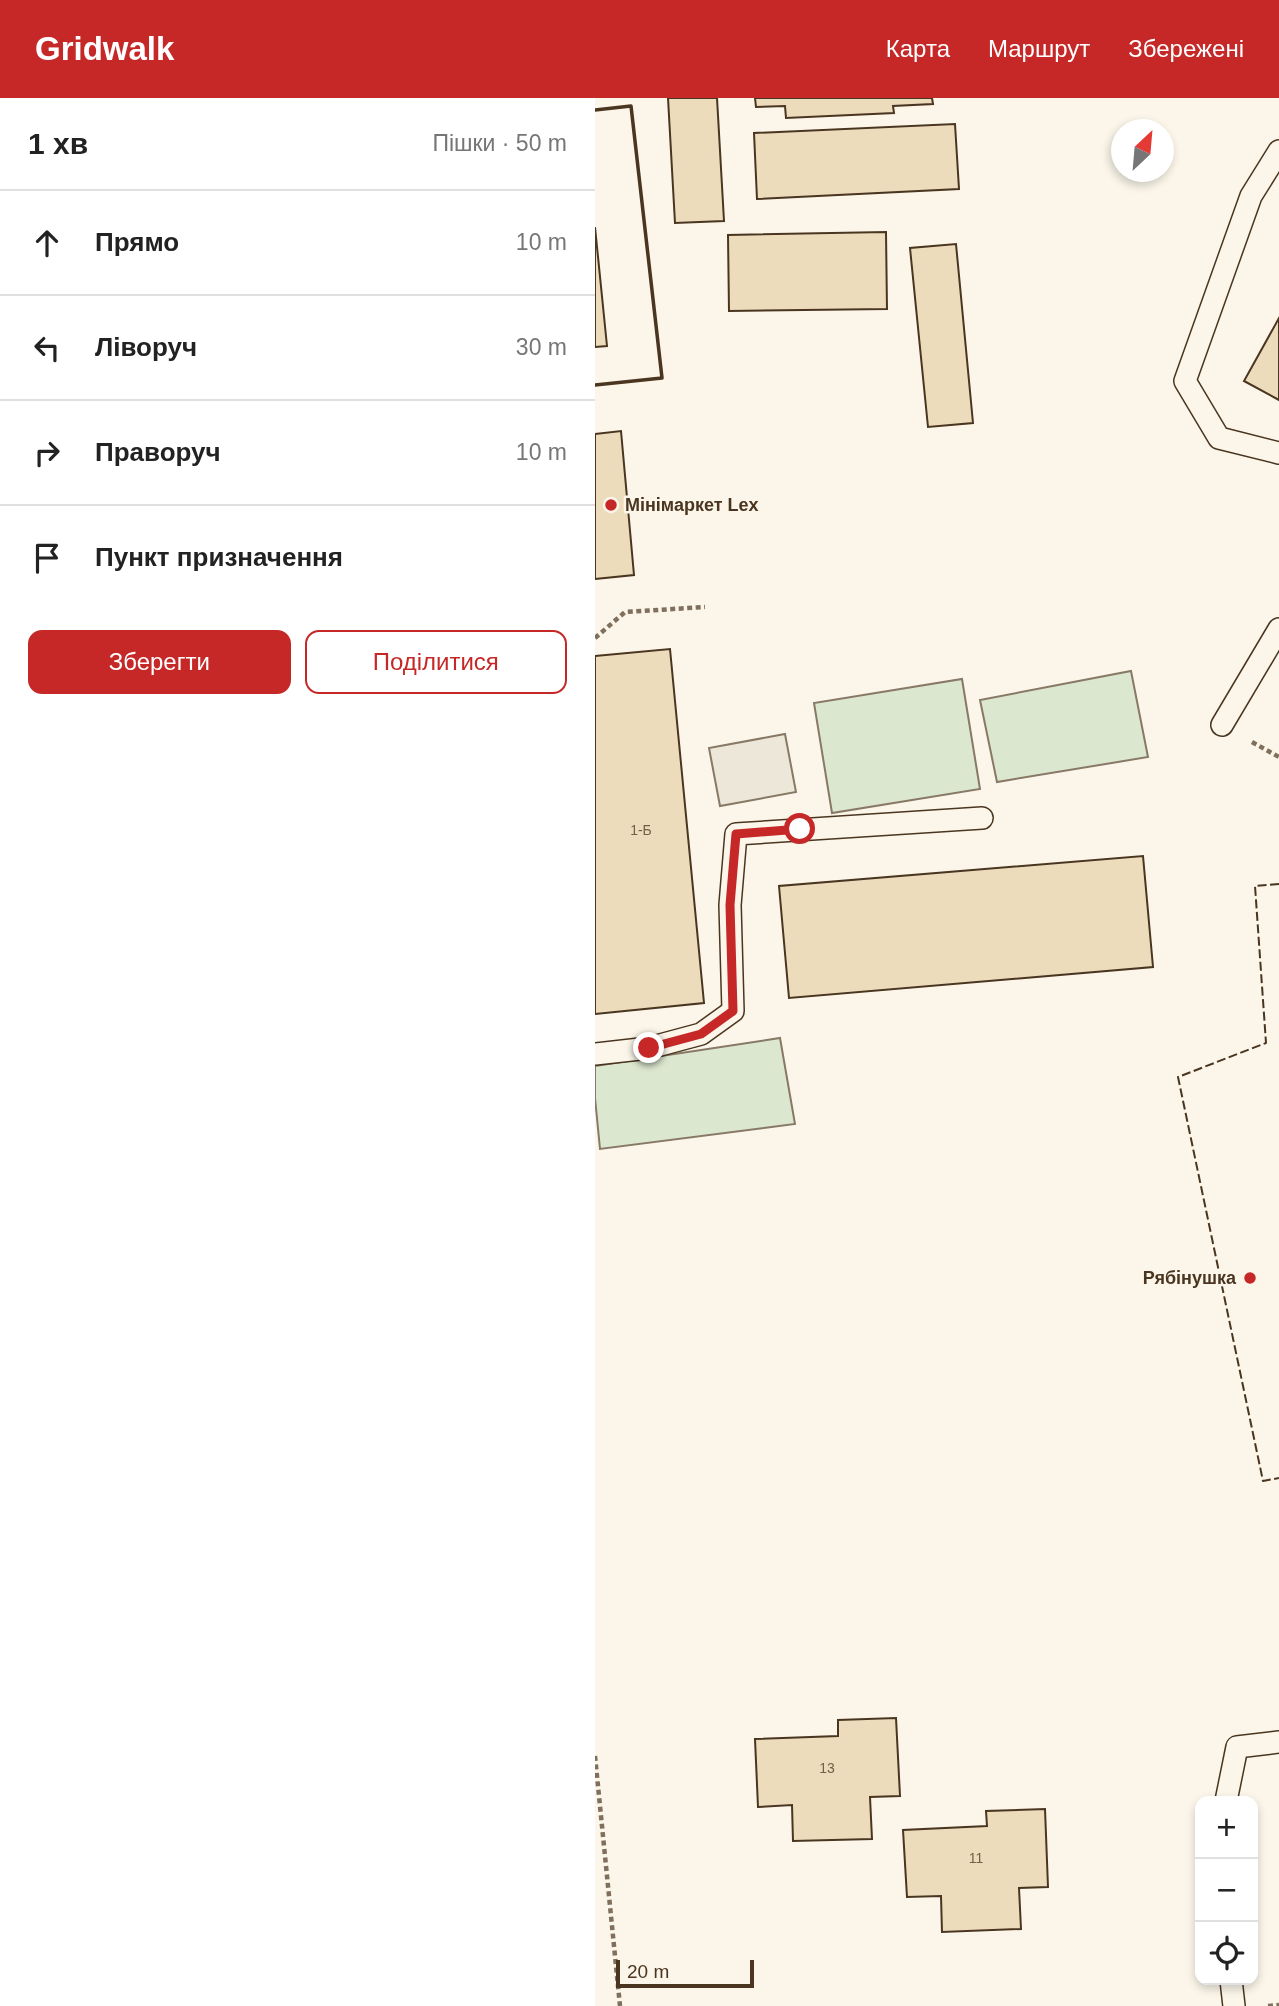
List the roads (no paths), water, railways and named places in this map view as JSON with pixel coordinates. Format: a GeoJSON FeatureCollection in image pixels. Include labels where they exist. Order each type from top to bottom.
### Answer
{"type":"FeatureCollection","features":[{"type":"Feature","properties":{"kind":"lane"},"geometry":{"type":"LineString","coordinates":[[1279,151],[1251,197],[1185,381],[1219,438],[1279,453]]}},
{"type":"Feature","properties":{"kind":"lane"},"geometry":{"type":"LineString","coordinates":[[1222,725],[1279,629]]}},
{"type":"Feature","properties":{"kind":"lane"},"geometry":{"type":"LineString","coordinates":[[595,1054],[649,1048],[701,1034],[733,1011],[730,905],[736,834],[982,818]]}},
{"type":"Feature","properties":{"kind":"lane"},"geometry":{"type":"LineString","coordinates":[[1227,1796],[1237,1747],[1279,1742]]}},
{"type":"Feature","properties":{"kind":"lane"},"geometry":{"type":"LineString","coordinates":[[1232,1985],[1234,2006]]}},
{"type":"Feature","properties":{"kind":"place","name":"Мінімаркет Lex"},"geometry":{"type":"Point","coordinates":[611,505]}},
{"type":"Feature","properties":{"kind":"place","name":"Рябінушка"},"geometry":{"type":"Point","coordinates":[1250,1278]}}]}
